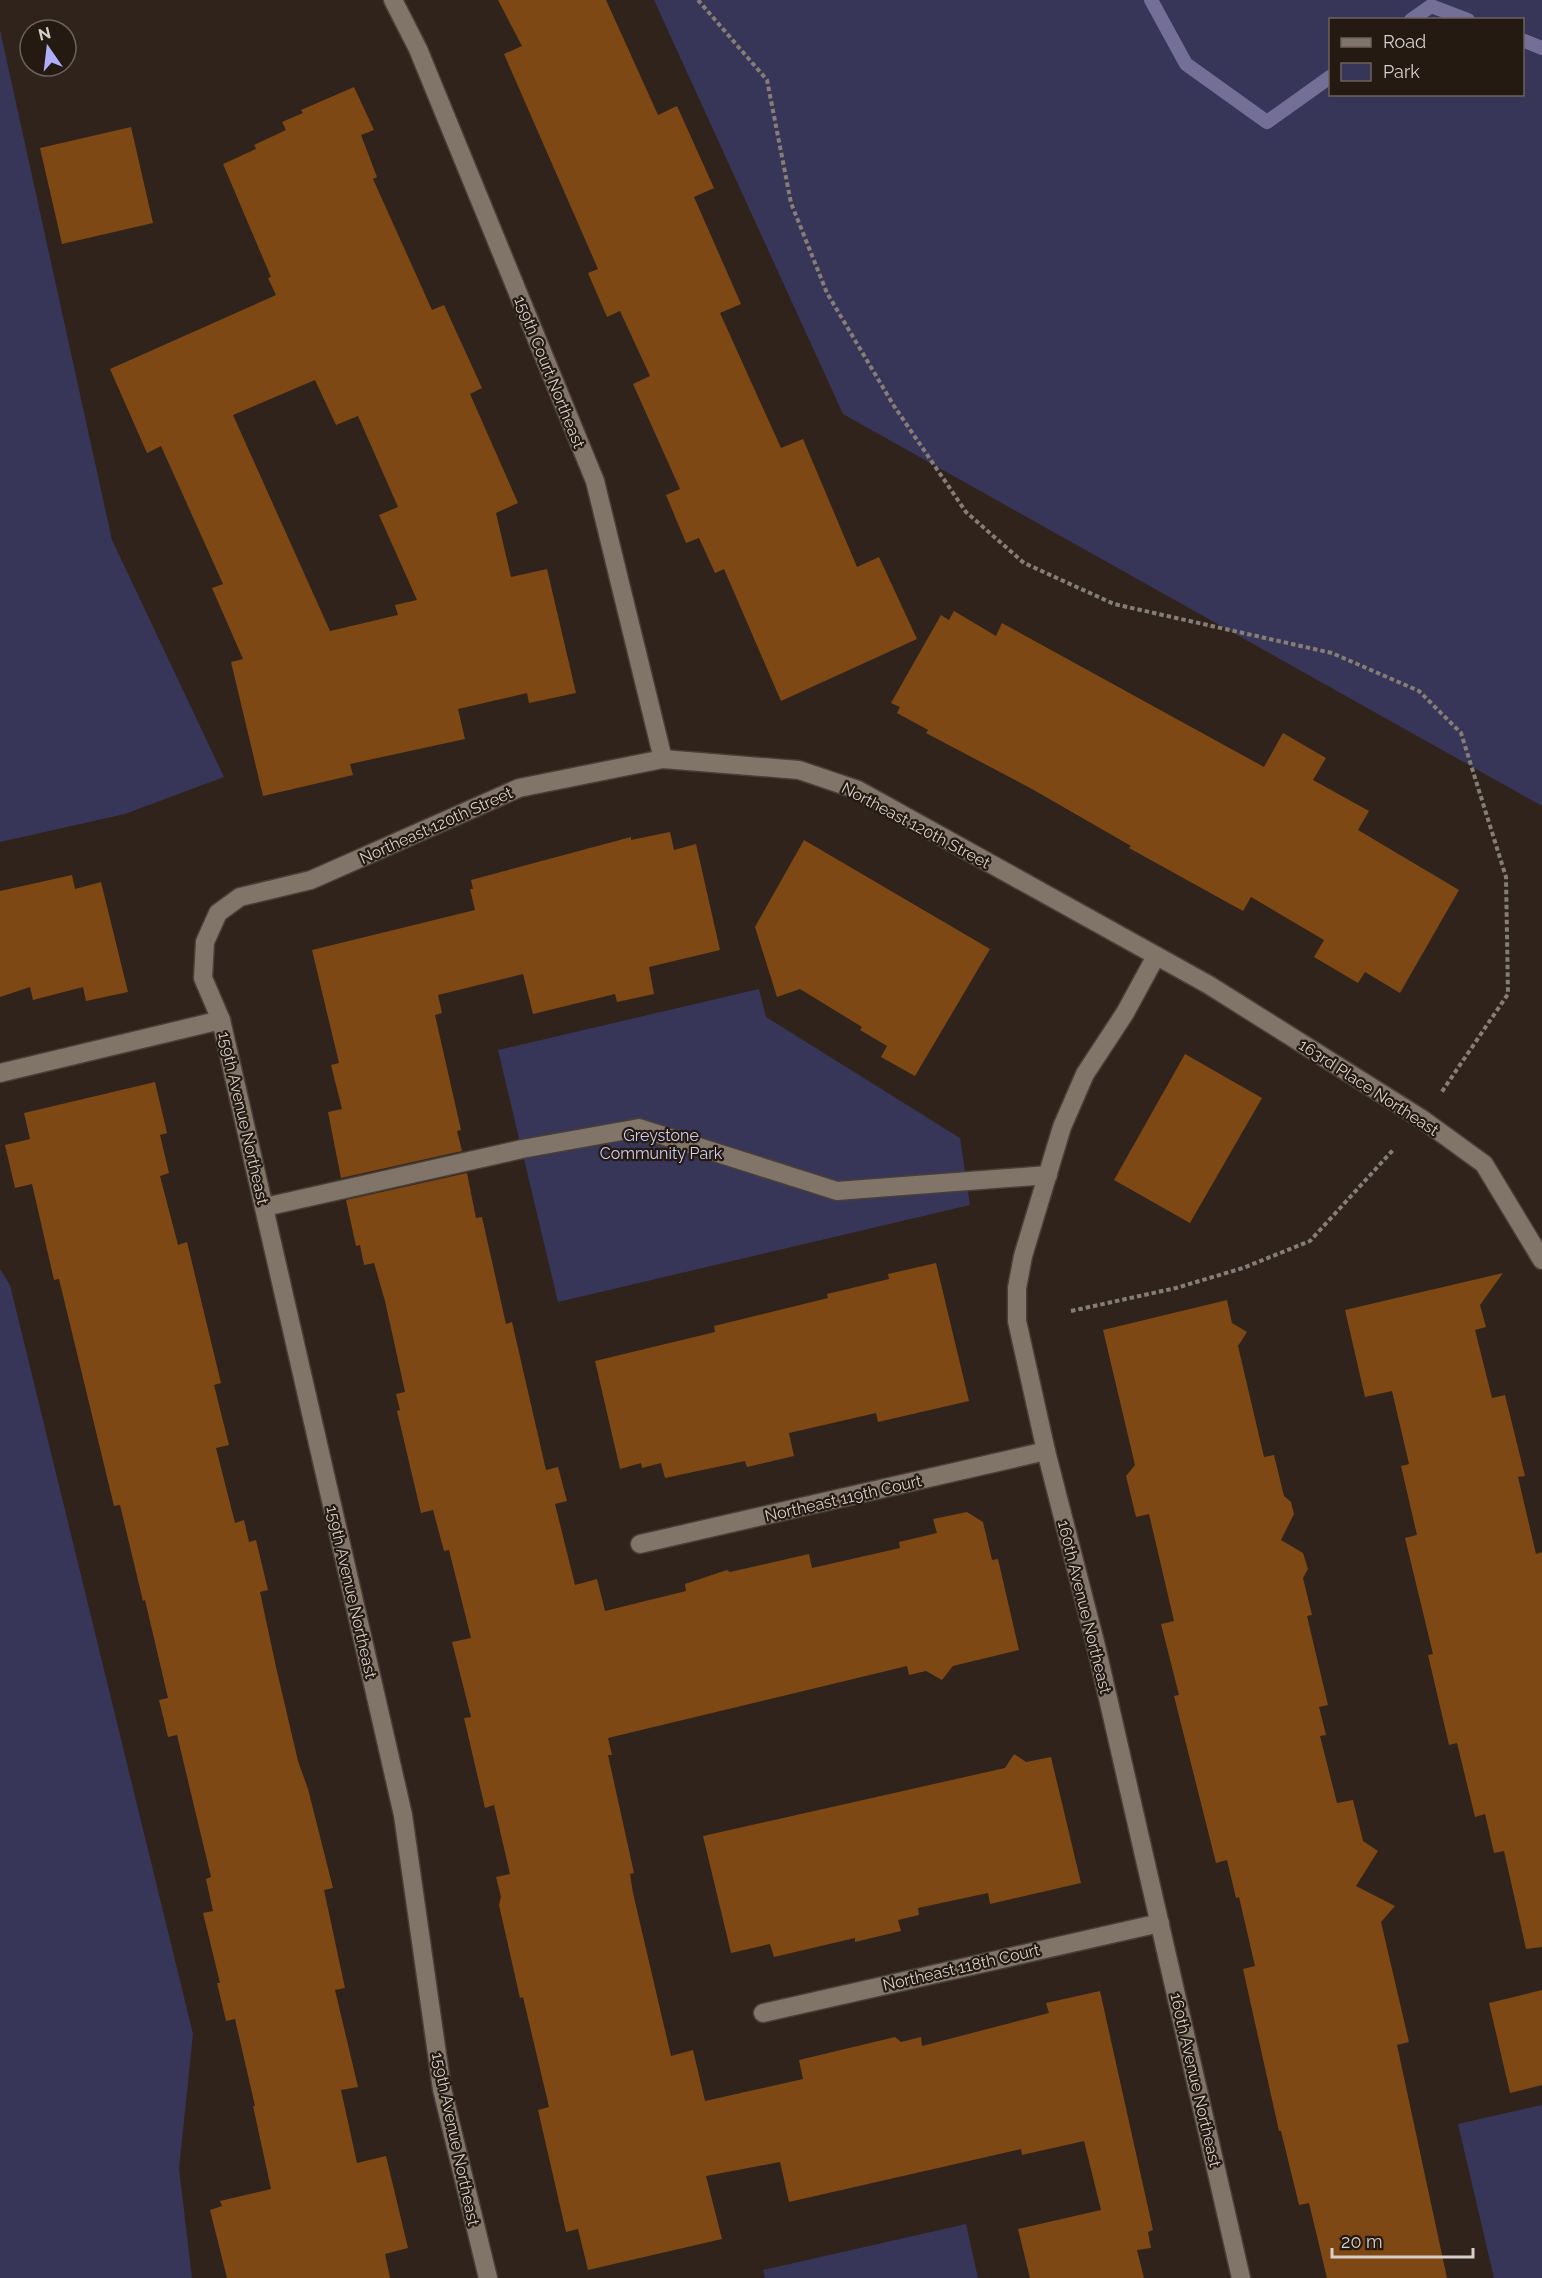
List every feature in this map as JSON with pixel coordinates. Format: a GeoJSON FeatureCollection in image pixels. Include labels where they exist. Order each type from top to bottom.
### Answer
{"type":"FeatureCollection","features":[{"type":"Feature","properties":{"kind":"street","name":"159th Court Northeast"},"geometry":{"type":"LineString","coordinates":[[393,0],[418,49],[595,480],[663,759]]}},
{"type":"Feature","properties":{"kind":"street","name":"Northeast 120th Street"},"geometry":{"type":"LineString","coordinates":[[218,913],[240,897],[311,880],[519,788],[663,759],[799,770],[858,790],[1156,956]]}},
{"type":"Feature","properties":{"kind":"street","name":"159th Avenue Northeast"},"geometry":{"type":"LineString","coordinates":[[218,913],[205,942],[203,978],[221,1020],[403,1815],[442,2089],[488,2278]]}},
{"type":"Feature","properties":{"kind":"street","name":"160th Avenue Northeast"},"geometry":{"type":"LineString","coordinates":[[1156,956],[1125,1013],[1085,1074],[1062,1127],[1023,1256],[1017,1288],[1017,1321],[1046,1451],[1096,1646],[1241,2278]]}},
{"type":"Feature","properties":{"kind":"street","name":"163rd Place Northeast"},"geometry":{"type":"LineString","coordinates":[[1156,956],[1209,985],[1422,1119],[1484,1164],[1542,1260]]}},
{"type":"Feature","properties":{"kind":"street"},"geometry":{"type":"LineString","coordinates":[[0,1073],[221,1020]]}},
{"type":"Feature","properties":{"kind":"street"},"geometry":{"type":"LineString","coordinates":[[265,1207],[522,1149],[639,1128],[837,1191],[1048,1175]]}},
{"type":"Feature","properties":{"kind":"street","name":"Northeast 119th Court"},"geometry":{"type":"LineString","coordinates":[[640,1544],[1046,1451]]}},
{"type":"Feature","properties":{"kind":"street","name":"Northeast 118th Court"},"geometry":{"type":"LineString","coordinates":[[763,2013],[1160,1923]]}},
{"type":"Feature","properties":{"kind":"path"},"geometry":{"type":"LineString","coordinates":[[698,0],[767,80],[791,203],[827,293],[894,406],[966,512],[1024,563],[1114,604],[1332,653],[1419,691],[1461,733],[1506,877],[1508,994],[1440,1095]]}},
{"type":"Feature","properties":{"kind":"path"},"geometry":{"type":"LineString","coordinates":[[1071,1311],[1176,1288],[1243,1268],[1310,1241],[1393,1150]]}},
{"type":"Feature","properties":{"kind":"green space"},"geometry":{"type":"Polygon","coordinates":[[[654,0],[1542,0],[1542,806],[843,414],[654,0]]]}},
{"type":"Feature","properties":{"kind":"green space"},"geometry":{"type":"Polygon","coordinates":[[[0,30],[112,540],[224,777],[125,814],[0,842],[0,30]]]}},
{"type":"Feature","properties":{"kind":"green space","name":"Greystone Community Park"},"geometry":{"type":"Polygon","coordinates":[[[759,989],[766,1017],[960,1138],[970,1205],[558,1302],[498,1050],[759,989]]]}},
{"type":"Feature","properties":{"kind":"green space"},"geometry":{"type":"Polygon","coordinates":[[[0,1269],[10,1285],[193,2034],[179,2169],[192,2278],[0,2278],[0,1269]]]}},
{"type":"Feature","properties":{"kind":"green space"},"geometry":{"type":"Polygon","coordinates":[[[1542,2105],[1542,2278],[1494,2278],[1458,2124],[1542,2105]]]}},
{"type":"Feature","properties":{"kind":"green space"},"geometry":{"type":"Polygon","coordinates":[[[966,2224],[978,2278],[765,2278],[763,2270],[966,2224]]]}},
{"type":"Feature","properties":{"kind":"building"},"geometry":{"type":"Polygon","coordinates":[[[498,0],[606,0],[658,115],[677,106],[714,188],[694,197],[741,304],[720,313],[781,448],[803,439],[857,567],[879,557],[917,639],[781,701],[724,569],[715,573],[699,538],[686,543],[666,495],[680,489],[633,384],[650,376],[620,311],[607,317],[588,273],[598,269],[504,54],[522,46],[498,0]]]}},
{"type":"Feature","properties":{"kind":"building"},"geometry":{"type":"Polygon","coordinates":[[[354,87],[374,130],[361,135],[377,177],[373,179],[432,310],[444,305],[482,388],[470,394],[518,503],[496,513],[511,577],[547,569],[576,693],[529,703],[527,693],[458,709],[465,739],[350,764],[353,775],[263,796],[231,662],[243,659],[212,588],[223,584],[161,446],[147,453],[110,369],[276,295],[268,278],[271,277],[223,164],[256,149],[254,145],[286,130],[282,122],[303,113],[301,110],[354,87]],[[315,380],[233,415],[330,631],[398,615],[395,605],[417,600],[379,515],[398,507],[358,416],[336,425],[315,380]]]}},
{"type":"Feature","properties":{"kind":"building"},"geometry":{"type":"Polygon","coordinates":[[[131,127],[153,223],[62,244],[40,148],[131,127]]]}},
{"type":"Feature","properties":{"kind":"building"},"geometry":{"type":"Polygon","coordinates":[[[954,611],[996,636],[1002,623],[1264,767],[1283,733],[1326,758],[1313,780],[1369,811],[1358,830],[1459,890],[1400,993],[1365,972],[1358,983],[1314,957],[1324,940],[1251,897],[1243,911],[1129,848],[1131,846],[1032,789],[926,733],[928,730],[897,713],[900,707],[891,703],[941,615],[949,620],[954,611]]]}},
{"type":"Feature","properties":{"kind":"building"},"geometry":{"type":"Polygon","coordinates":[[[670,832],[674,850],[696,844],[720,950],[649,967],[654,994],[617,1002],[615,994],[533,1014],[523,974],[438,995],[442,1013],[435,1015],[461,1130],[457,1131],[462,1151],[341,1178],[328,1112],[342,1109],[331,1065],[339,1063],[312,950],[475,910],[470,889],[473,889],[471,880],[631,837],[631,840],[670,832]]]}},
{"type":"Feature","properties":{"kind":"building"},"geometry":{"type":"Polygon","coordinates":[[[804,840],[990,949],[915,1076],[881,1057],[887,1046],[860,1030],[862,1027],[800,989],[777,997],[755,927],[804,840]]]}},
{"type":"Feature","properties":{"kind":"building"},"geometry":{"type":"Polygon","coordinates":[[[72,875],[75,889],[101,882],[128,992],[86,1001],[83,987],[33,1000],[30,987],[0,997],[0,891],[72,875]]]}},
{"type":"Feature","properties":{"kind":"building"},"geometry":{"type":"Polygon","coordinates":[[[1185,1054],[1262,1098],[1190,1223],[1114,1180],[1185,1054]]]}},
{"type":"Feature","properties":{"kind":"building"},"geometry":{"type":"Polygon","coordinates":[[[155,1082],[167,1133],[160,1135],[169,1173],[160,1176],[178,1245],[187,1242],[221,1383],[214,1385],[229,1445],[216,1448],[235,1523],[244,1520],[249,1542],[256,1540],[268,1590],[260,1592],[276,1667],[298,1761],[308,1789],[333,1888],[324,1890],[345,1988],[335,1990],[358,2087],[341,2090],[357,2163],[386,2156],[408,2248],[385,2254],[390,2278],[227,2278],[210,2210],[222,2206],[220,2201],[271,2189],[235,2019],[226,2021],[217,1983],[220,1983],[203,1913],[213,1911],[206,1879],[211,1877],[177,1735],[168,1737],[159,1700],[168,1698],[145,1600],[143,1601],[120,1505],[114,1506],[59,1279],[54,1280],[32,1184],[15,1188],[5,1145],[30,1139],[24,1113],[155,1082]]]}},
{"type":"Feature","properties":{"kind":"building"},"geometry":{"type":"Polygon","coordinates":[[[467,1173],[476,1218],[482,1217],[506,1324],[512,1322],[546,1470],[558,1467],[567,1501],[555,1504],[575,1585],[597,1579],[605,1611],[686,1591],[685,1584],[727,1570],[730,1572],[809,1554],[812,1568],[900,1548],[899,1542],[937,1533],[933,1519],[967,1512],[983,1522],[992,1560],[998,1559],[1019,1650],[953,1666],[942,1680],[926,1671],[909,1675],[907,1666],[608,1738],[612,1755],[608,1755],[634,1873],[630,1874],[633,1893],[671,2056],[693,2050],[705,2101],[803,2079],[799,2060],[895,2037],[901,2042],[921,2037],[922,2046],[1049,2013],[1046,2003],[1100,1991],[1153,2230],[1148,2232],[1151,2248],[1137,2250],[1144,2278],[1030,2278],[1018,2229],[1101,2210],[1084,2141],[1022,2155],[1021,2149],[789,2202],[780,2162],[706,2176],[722,2239],[588,2270],[578,2229],[566,2232],[538,2110],[549,2107],[523,1997],[520,1998],[499,1905],[501,1897],[496,1877],[510,1874],[494,1805],[485,1808],[464,1718],[471,1717],[452,1642],[471,1638],[449,1550],[444,1551],[433,1510],[421,1513],[397,1411],[400,1410],[396,1394],[405,1392],[385,1301],[374,1263],[364,1265],[360,1245],[356,1246],[346,1200],[467,1173]]]}},
{"type":"Feature","properties":{"kind":"building"},"geometry":{"type":"Polygon","coordinates":[[[936,1263],[969,1401],[878,1422],[876,1413],[789,1433],[794,1456],[747,1467],[745,1461],[665,1478],[661,1463],[642,1468],[641,1463],[620,1469],[595,1361],[715,1332],[714,1326],[828,1298],[827,1294],[889,1279],[888,1274],[936,1263]]]}},
{"type":"Feature","properties":{"kind":"building"},"geometry":{"type":"Polygon","coordinates":[[[1503,1273],[1480,1305],[1486,1327],[1475,1330],[1492,1398],[1505,1395],[1525,1476],[1518,1477],[1536,1554],[1542,1552],[1542,1947],[1526,1949],[1504,1851],[1494,1853],[1485,1814],[1475,1817],[1457,1743],[1449,1745],[1428,1655],[1433,1654],[1405,1538],[1417,1535],[1401,1466],[1409,1464],[1392,1391],[1365,1397],[1345,1310],[1503,1273]]]}},
{"type":"Feature","properties":{"kind":"building"},"geometry":{"type":"Polygon","coordinates":[[[1227,1300],[1232,1323],[1247,1332],[1238,1346],[1264,1457],[1274,1455],[1284,1496],[1291,1502],[1294,1514],[1281,1540],[1303,1553],[1308,1569],[1303,1578],[1312,1615],[1307,1616],[1328,1705],[1319,1707],[1326,1735],[1320,1736],[1337,1803],[1353,1800],[1363,1841],[1378,1851],[1356,1886],[1395,1906],[1381,1922],[1409,2042],[1397,2045],[1447,2278],[1327,2278],[1309,2203],[1299,2205],[1281,2131],[1279,2131],[1243,1969],[1255,1966],[1239,1897],[1236,1898],[1227,1860],[1216,1863],[1174,1696],[1179,1695],[1161,1624],[1174,1621],[1149,1514],[1136,1517],[1126,1476],[1135,1465],[1103,1330],[1227,1300]]]}},
{"type":"Feature","properties":{"kind":"building"},"geometry":{"type":"Polygon","coordinates":[[[1014,1754],[1026,1762],[1051,1757],[1081,1883],[990,1904],[988,1893],[918,1908],[919,1915],[898,1920],[901,1931],[855,1942],[855,1938],[774,1957],[770,1944],[731,1953],[703,1836],[1005,1768],[1014,1754]]]}},
{"type":"Feature","properties":{"kind":"building"},"geometry":{"type":"Polygon","coordinates":[[[1542,1990],[1542,2085],[1510,2093],[1489,2003],[1542,1990]]]}},
{"type":"Feature","properties":{"kind":"waterway"},"geometry":{"type":"LineString","coordinates":[[1151,0],[1186,64],[1267,122],[1329,78]]}},
{"type":"Feature","properties":{"kind":"waterway"},"geometry":{"type":"LineString","coordinates":[[1414,18],[1431,6],[1463,18]]}},
{"type":"Feature","properties":{"kind":"waterway"},"geometry":{"type":"LineString","coordinates":[[1524,41],[1542,48]]}}]}
